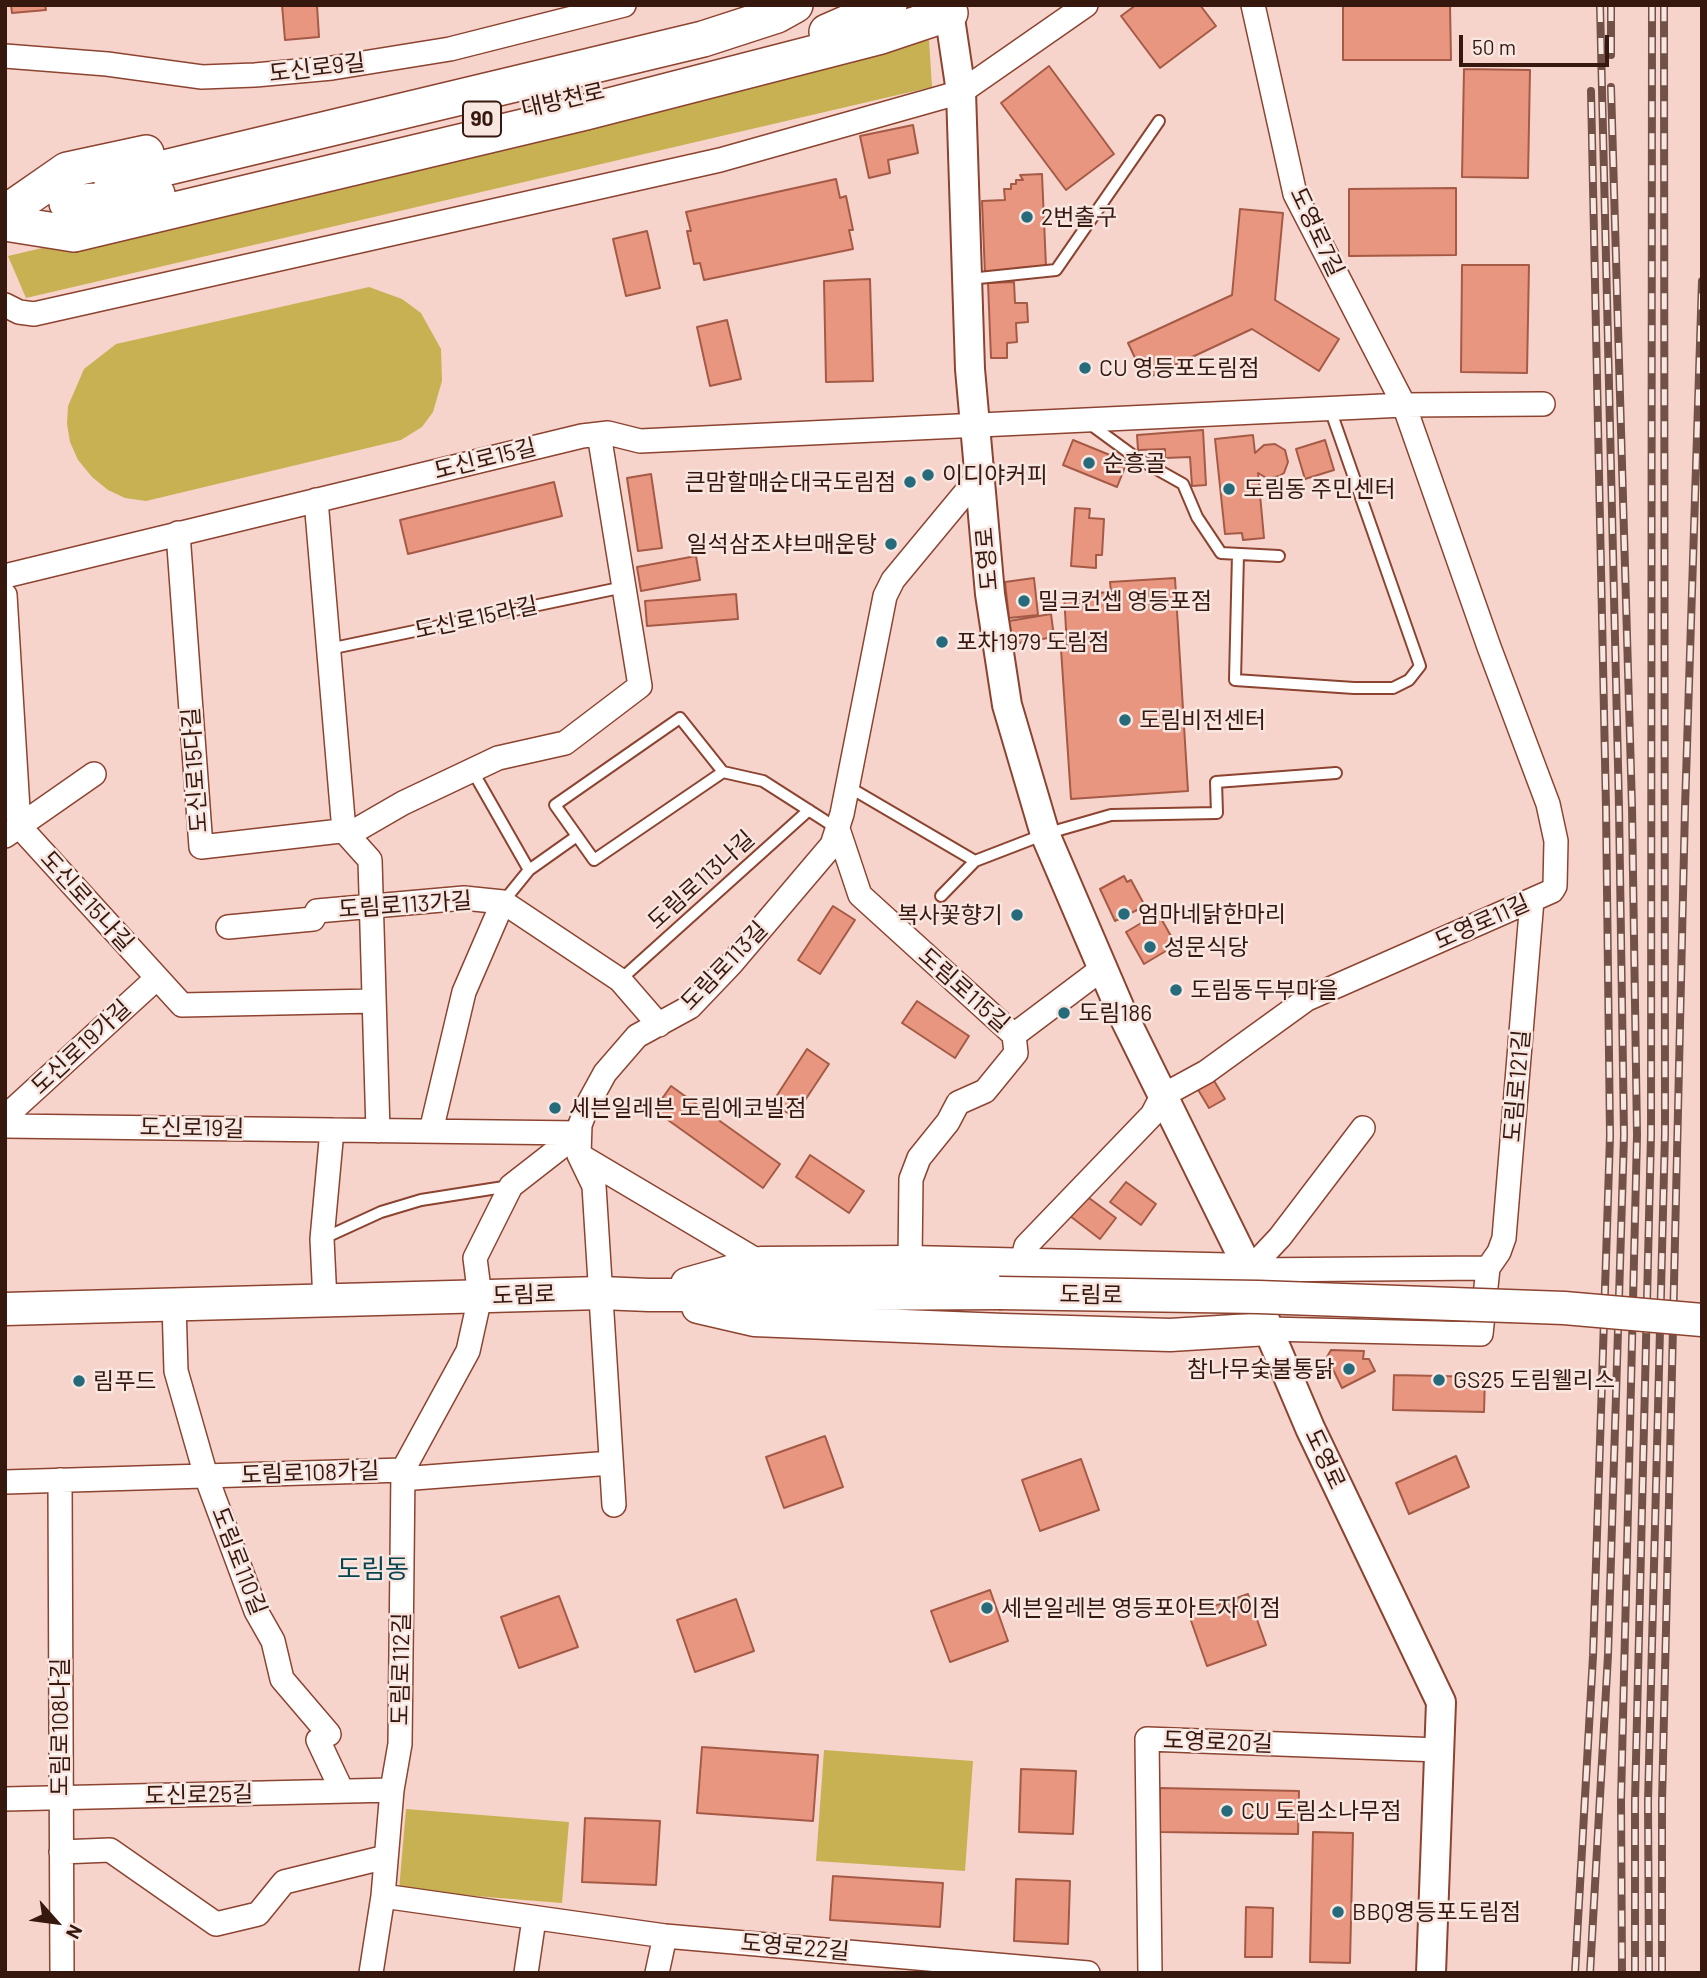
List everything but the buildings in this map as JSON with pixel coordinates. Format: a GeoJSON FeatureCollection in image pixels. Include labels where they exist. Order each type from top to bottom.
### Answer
{"type":"FeatureCollection","features":[{"type":"Feature","properties":{"kind":"main road"},"geometry":{"type":"LineString","coordinates":[[5,218],[67,170],[568,59],[762,5]]}},
{"type":"Feature","properties":{"kind":"main road","name":"대방천로"},"geometry":{"type":"LineString","coordinates":[[5,218],[66,203],[135,175],[703,39],[777,15],[795,5]]}},
{"type":"Feature","properties":{"kind":"main road","name":"대방천로"},"geometry":{"type":"LineString","coordinates":[[66,203],[140,198],[732,61],[827,32],[889,5]]}},
{"type":"Feature","properties":{"kind":"main road"},"geometry":{"type":"LineString","coordinates":[[5,218],[74,234],[600,108],[881,36],[949,9]]}},
{"type":"Feature","properties":{"kind":"main road"},"geometry":{"type":"LineString","coordinates":[[649,1295],[761,1262],[910,1262],[1249,1270]]}},
{"type":"Feature","properties":{"kind":"main road"},"geometry":{"type":"LineString","coordinates":[[1170,1335],[1181,1323],[1185,1308],[1186,1290],[1176,1268]]}},
{"type":"Feature","properties":{"kind":"main road","name":"도림로"},"geometry":{"type":"LineString","coordinates":[[5,1309],[601,1293],[999,1293],[1259,1297],[1564,1308],[1702,1320]]}},
{"type":"Feature","properties":{"kind":"main road"},"geometry":{"type":"LineString","coordinates":[[649,1295],[754,1320],[1170,1335],[1268,1329]]}},
{"type":"Feature","properties":{"kind":"street","name":"도신로9길"},"geometry":{"type":"LineString","coordinates":[[5,56],[107,64],[202,77],[256,75],[332,68],[450,49],[624,5]]}},
{"type":"Feature","properties":{"kind":"street"},"geometry":{"type":"LineString","coordinates":[[5,305],[19,312],[34,314],[720,160],[961,92],[1086,5]]}},
{"type":"Feature","properties":{"kind":"street","name":"도영로7길"},"geometry":{"type":"LineString","coordinates":[[1253,5],[1295,194],[1404,405]]}},
{"type":"Feature","properties":{"kind":"street","name":"도영로"},"geometry":{"type":"LineString","coordinates":[[949,9],[961,92],[970,369],[990,594],[1007,705],[1045,834],[1103,968],[1162,1096],[1249,1270],[1268,1329],[1310,1428],[1441,1702],[1431,1973]]}},
{"type":"Feature","properties":{"kind":"street"},"geometry":{"type":"LineString","coordinates":[[975,425],[1404,405],[1543,404]]}},
{"type":"Feature","properties":{"kind":"street","name":"도영로11길"},"geometry":{"type":"LineString","coordinates":[[1021,1265],[1026,1246],[1152,1115],[1162,1096],[1206,1072],[1307,999],[1552,891],[1555,886],[1556,841],[1548,804],[1489,647],[1404,405]]}},
{"type":"Feature","properties":{"kind":"street","name":"도신로15길"},"geometry":{"type":"LineString","coordinates":[[5,576],[582,436],[608,433],[640,440],[975,425]]}},
{"type":"Feature","properties":{"kind":"street","name":"도신로15다길"},"geometry":{"type":"LineString","coordinates":[[178,533],[201,847],[358,829],[403,803],[498,758],[565,743],[640,685],[599,434]]}},
{"type":"Feature","properties":{"kind":"street","name":"도림로113길"},"geometry":{"type":"LineString","coordinates":[[579,1144],[588,1104],[605,1073],[636,1036],[690,1007],[731,964],[832,845],[838,829],[885,596],[893,579],[980,475]]}},
{"type":"Feature","properties":{"kind":"street"},"geometry":{"type":"LineString","coordinates":[[316,500],[344,831],[370,860],[378,1130]]}},
{"type":"Feature","properties":{"kind":"street"},"geometry":{"type":"LineString","coordinates":[[5,595],[12,831]]}},
{"type":"Feature","properties":{"kind":"street"},"geometry":{"type":"LineString","coordinates":[[12,831],[94,774]]}},
{"type":"Feature","properties":{"kind":"street","name":"도림로115길"},"geometry":{"type":"LineString","coordinates":[[838,829],[860,895],[1014,1035],[1016,1054],[985,1091],[957,1103],[948,1122],[919,1158],[911,1179],[910,1262]]}},
{"type":"Feature","properties":{"kind":"street","name":"도신로15나길"},"geometry":{"type":"LineString","coordinates":[[12,831],[182,1005],[374,1001]]}},
{"type":"Feature","properties":{"kind":"street","name":"도림로113가길"},"geometry":{"type":"LineString","coordinates":[[228,927],[313,919],[317,911],[464,898],[503,902],[620,980],[659,1025]]}},
{"type":"Feature","properties":{"kind":"street","name":"도림로121길"},"geometry":{"type":"LineString","coordinates":[[1488,1268],[1499,1252],[1504,1238],[1532,900]]}},
{"type":"Feature","properties":{"kind":"street"},"geometry":{"type":"LineString","coordinates":[[431,1131],[464,992],[503,902]]}},
{"type":"Feature","properties":{"kind":"street"},"geometry":{"type":"LineString","coordinates":[[1014,1035],[1103,968]]}},
{"type":"Feature","properties":{"kind":"street","name":"도신로19가길"},"geometry":{"type":"LineString","coordinates":[[5,1117],[157,978]]}},
{"type":"Feature","properties":{"kind":"street","name":"도신로19길"},"geometry":{"type":"LineString","coordinates":[[5,1126],[431,1131],[579,1144]]}},
{"type":"Feature","properties":{"kind":"street"},"geometry":{"type":"LineString","coordinates":[[1249,1270],[1280,1237],[1363,1128]]}},
{"type":"Feature","properties":{"kind":"street"},"geometry":{"type":"LineString","coordinates":[[325,1301],[322,1239],[332,1130]]}},
{"type":"Feature","properties":{"kind":"street"},"geometry":{"type":"LineString","coordinates":[[579,1144],[761,1262]]}},
{"type":"Feature","properties":{"kind":"street"},"geometry":{"type":"LineString","coordinates":[[579,1144],[594,1185],[614,1504]]}},
{"type":"Feature","properties":{"kind":"street","name":"도림로"},"geometry":{"type":"LineString","coordinates":[[480,1297],[475,1258],[511,1186],[579,1144]]}},
{"type":"Feature","properties":{"kind":"street"},"geometry":{"type":"LineString","coordinates":[[1249,1270],[1488,1268],[1481,1334],[1268,1329]]}},
{"type":"Feature","properties":{"kind":"street","name":"도림로112길"},"geometry":{"type":"LineString","coordinates":[[371,1973],[383,1896],[392,1790],[400,1744],[403,1470],[468,1351],[480,1297]]}},
{"type":"Feature","properties":{"kind":"street","name":"도림로110길"},"geometry":{"type":"LineString","coordinates":[[174,1304],[176,1371],[206,1476],[256,1611],[273,1641],[282,1679],[328,1734],[318,1740],[342,1791]]}},
{"type":"Feature","properties":{"kind":"street","name":"도림로108가길"},"geometry":{"type":"LineString","coordinates":[[5,1482],[403,1470],[414,1478],[611,1463]]}},
{"type":"Feature","properties":{"kind":"street","name":"도림로108나길"},"geometry":{"type":"LineString","coordinates":[[60,1480],[62,1973]]}},
{"type":"Feature","properties":{"kind":"street","name":"도영로20길"},"geometry":{"type":"LineString","coordinates":[[1150,1973],[1147,1739],[1439,1750]]}},
{"type":"Feature","properties":{"kind":"street","name":"도신로25길"},"geometry":{"type":"LineString","coordinates":[[5,1799],[392,1790]]}},
{"type":"Feature","properties":{"kind":"street"},"geometry":{"type":"LineString","coordinates":[[61,1852],[110,1850],[216,1924],[258,1913],[284,1882],[386,1857]]}},
{"type":"Feature","properties":{"kind":"street","name":"도영로22길"},"geometry":{"type":"LineString","coordinates":[[383,1896],[664,1936],[1088,1973]]}},
{"type":"Feature","properties":{"kind":"street"},"geometry":{"type":"LineString","coordinates":[[526,1973],[534,1919]]}},
{"type":"Feature","properties":{"kind":"street"},"geometry":{"type":"LineString","coordinates":[[657,1973],[664,1936]]}},
{"type":"Feature","properties":{"kind":"lane"},"geometry":{"type":"LineString","coordinates":[[969,279],[1056,270],[1159,121]]}},
{"type":"Feature","properties":{"kind":"lane"},"geometry":{"type":"LineString","coordinates":[[1238,554],[1235,680],[1393,688],[1409,680],[1420,666],[1330,409]]}},
{"type":"Feature","properties":{"kind":"lane"},"geometry":{"type":"LineString","coordinates":[[1085,420],[1135,457],[1183,484],[1197,517],[1220,553],[1279,556]]}},
{"type":"Feature","properties":{"kind":"lane","name":"도신로15라길"},"geometry":{"type":"LineString","coordinates":[[329,649],[624,587]]}},
{"type":"Feature","properties":{"kind":"lane"},"geometry":{"type":"LineString","coordinates":[[723,772],[594,860],[555,805],[680,718],[723,772],[764,780],[838,829]]}},
{"type":"Feature","properties":{"kind":"lane"},"geometry":{"type":"LineString","coordinates":[[472,770],[529,870]]}},
{"type":"Feature","properties":{"kind":"lane"},"geometry":{"type":"LineString","coordinates":[[941,896],[975,861],[1045,834],[1111,815],[1217,813],[1216,782],[1336,773]]}},
{"type":"Feature","properties":{"kind":"lane"},"geometry":{"type":"LineString","coordinates":[[847,786],[975,861]]}},
{"type":"Feature","properties":{"kind":"lane","name":"도림로113나길"},"geometry":{"type":"LineString","coordinates":[[620,980],[809,810]]}},
{"type":"Feature","properties":{"kind":"lane","name":"도림로113가길"},"geometry":{"type":"LineString","coordinates":[[503,902],[529,870],[577,836]]}},
{"type":"Feature","properties":{"kind":"lane"},"geometry":{"type":"LineString","coordinates":[[322,1239],[381,1212],[421,1200],[511,1186]]}},
{"type":"Feature","properties":{"kind":"shaded area"},"geometry":{"type":"Polygon","coordinates":[[[929,40],[932,87],[26,298],[8,256],[929,40]]]}},
{"type":"Feature","properties":{"kind":"shaded area"},"geometry":{"type":"Polygon","coordinates":[[[369,287],[402,299],[421,313],[441,349],[442,381],[433,412],[422,427],[401,440],[146,501],[125,498],[108,490],[92,477],[78,460],[70,442],[68,406],[84,369],[116,344],[369,287]]]}},
{"type":"Feature","properties":{"kind":"shaded area"},"geometry":{"type":"Polygon","coordinates":[[[824,1750],[973,1761],[965,1871],[816,1861],[824,1750]]]}},
{"type":"Feature","properties":{"kind":"shaded area"},"geometry":{"type":"Polygon","coordinates":[[[406,1809],[569,1822],[562,1903],[399,1890],[406,1809]]]}},
{"type":"Feature","properties":{"kind":"railway"},"geometry":{"type":"LineString","coordinates":[[1590,1973],[1608,1655],[1624,1135],[1600,5]]}},
{"type":"Feature","properties":{"kind":"railway"},"geometry":{"type":"LineString","coordinates":[[1611,5],[1611,55]]}},
{"type":"Feature","properties":{"kind":"railway"},"geometry":{"type":"LineString","coordinates":[[1635,1973],[1635,1801],[1651,1134],[1652,5]]}},
{"type":"Feature","properties":{"kind":"railway"},"geometry":{"type":"LineString","coordinates":[[1649,1973],[1648,1801],[1665,1133],[1664,5]]}},
{"type":"Feature","properties":{"kind":"railway"},"geometry":{"type":"LineString","coordinates":[[1611,87],[1632,807],[1637,1135],[1621,1800],[1622,1973]]}},
{"type":"Feature","properties":{"kind":"railway"},"geometry":{"type":"LineString","coordinates":[[1575,1973],[1593,1656],[1610,1136],[1591,91]]}},
{"type":"Feature","properties":{"kind":"railway"},"geometry":{"type":"LineString","coordinates":[[1662,1973],[1662,1802],[1685,808],[1702,281]]}},
{"type":"Feature","properties":{"kind":"place","name":"2번출구"},"geometry":{"type":"Point","coordinates":[1027,217]}},
{"type":"Feature","properties":{"kind":"place","name":"CU 영등포도림점"},"geometry":{"type":"Point","coordinates":[1085,368]}},
{"type":"Feature","properties":{"kind":"place","name":"순흥골"},"geometry":{"type":"Point","coordinates":[1089,463]}},
{"type":"Feature","properties":{"kind":"place","name":"이디야커피"},"geometry":{"type":"Point","coordinates":[928,475]}},
{"type":"Feature","properties":{"kind":"place","name":"큰맘할매순대국도림점"},"geometry":{"type":"Point","coordinates":[910,482]}},
{"type":"Feature","properties":{"kind":"place","name":"도림동 주민센터"},"geometry":{"type":"Point","coordinates":[1229,489]}},
{"type":"Feature","properties":{"kind":"place","name":"일석삼조샤브매운탕"},"geometry":{"type":"Point","coordinates":[891,544]}},
{"type":"Feature","properties":{"kind":"place","name":"밀크컨셉 영등포점"},"geometry":{"type":"Point","coordinates":[1024,601]}},
{"type":"Feature","properties":{"kind":"place","name":"포차1979 도림점"},"geometry":{"type":"Point","coordinates":[942,642]}},
{"type":"Feature","properties":{"kind":"place","name":"도림비전센터"},"geometry":{"type":"Point","coordinates":[1125,720]}},
{"type":"Feature","properties":{"kind":"place","name":"엄마네닭한마리"},"geometry":{"type":"Point","coordinates":[1124,914]}},
{"type":"Feature","properties":{"kind":"place","name":"복사꽃향기"},"geometry":{"type":"Point","coordinates":[1017,915]}},
{"type":"Feature","properties":{"kind":"place","name":"성문식당"},"geometry":{"type":"Point","coordinates":[1150,947]}},
{"type":"Feature","properties":{"kind":"place","name":"도림동두부마을"},"geometry":{"type":"Point","coordinates":[1176,990]}},
{"type":"Feature","properties":{"kind":"place","name":"도림186"},"geometry":{"type":"Point","coordinates":[1064,1013]}},
{"type":"Feature","properties":{"kind":"place","name":"세븐일레븐 도림에코빌점"},"geometry":{"type":"Point","coordinates":[555,1108]}},
{"type":"Feature","properties":{"kind":"place","name":"참나무숯불통닭"},"geometry":{"type":"Point","coordinates":[1349,1369]}},
{"type":"Feature","properties":{"kind":"place","name":"GS25 도림웰리스"},"geometry":{"type":"Point","coordinates":[1439,1380]}},
{"type":"Feature","properties":{"kind":"place","name":"림푸드"},"geometry":{"type":"Point","coordinates":[79,1381]}},
{"type":"Feature","properties":{"kind":"place","name":"세븐일레븐 영등포아트자이점"},"geometry":{"type":"Point","coordinates":[987,1608]}},
{"type":"Feature","properties":{"kind":"place","name":"CU 도림소나무점"},"geometry":{"type":"Point","coordinates":[1227,1811]}},
{"type":"Feature","properties":{"kind":"place","name":"BBQ영등포도림점"},"geometry":{"type":"Point","coordinates":[1338,1912]}},
{"type":"Feature","properties":{"kind":"district","name":"도림동"},"geometry":{"type":"Point","coordinates":[373,1569]}}]}
